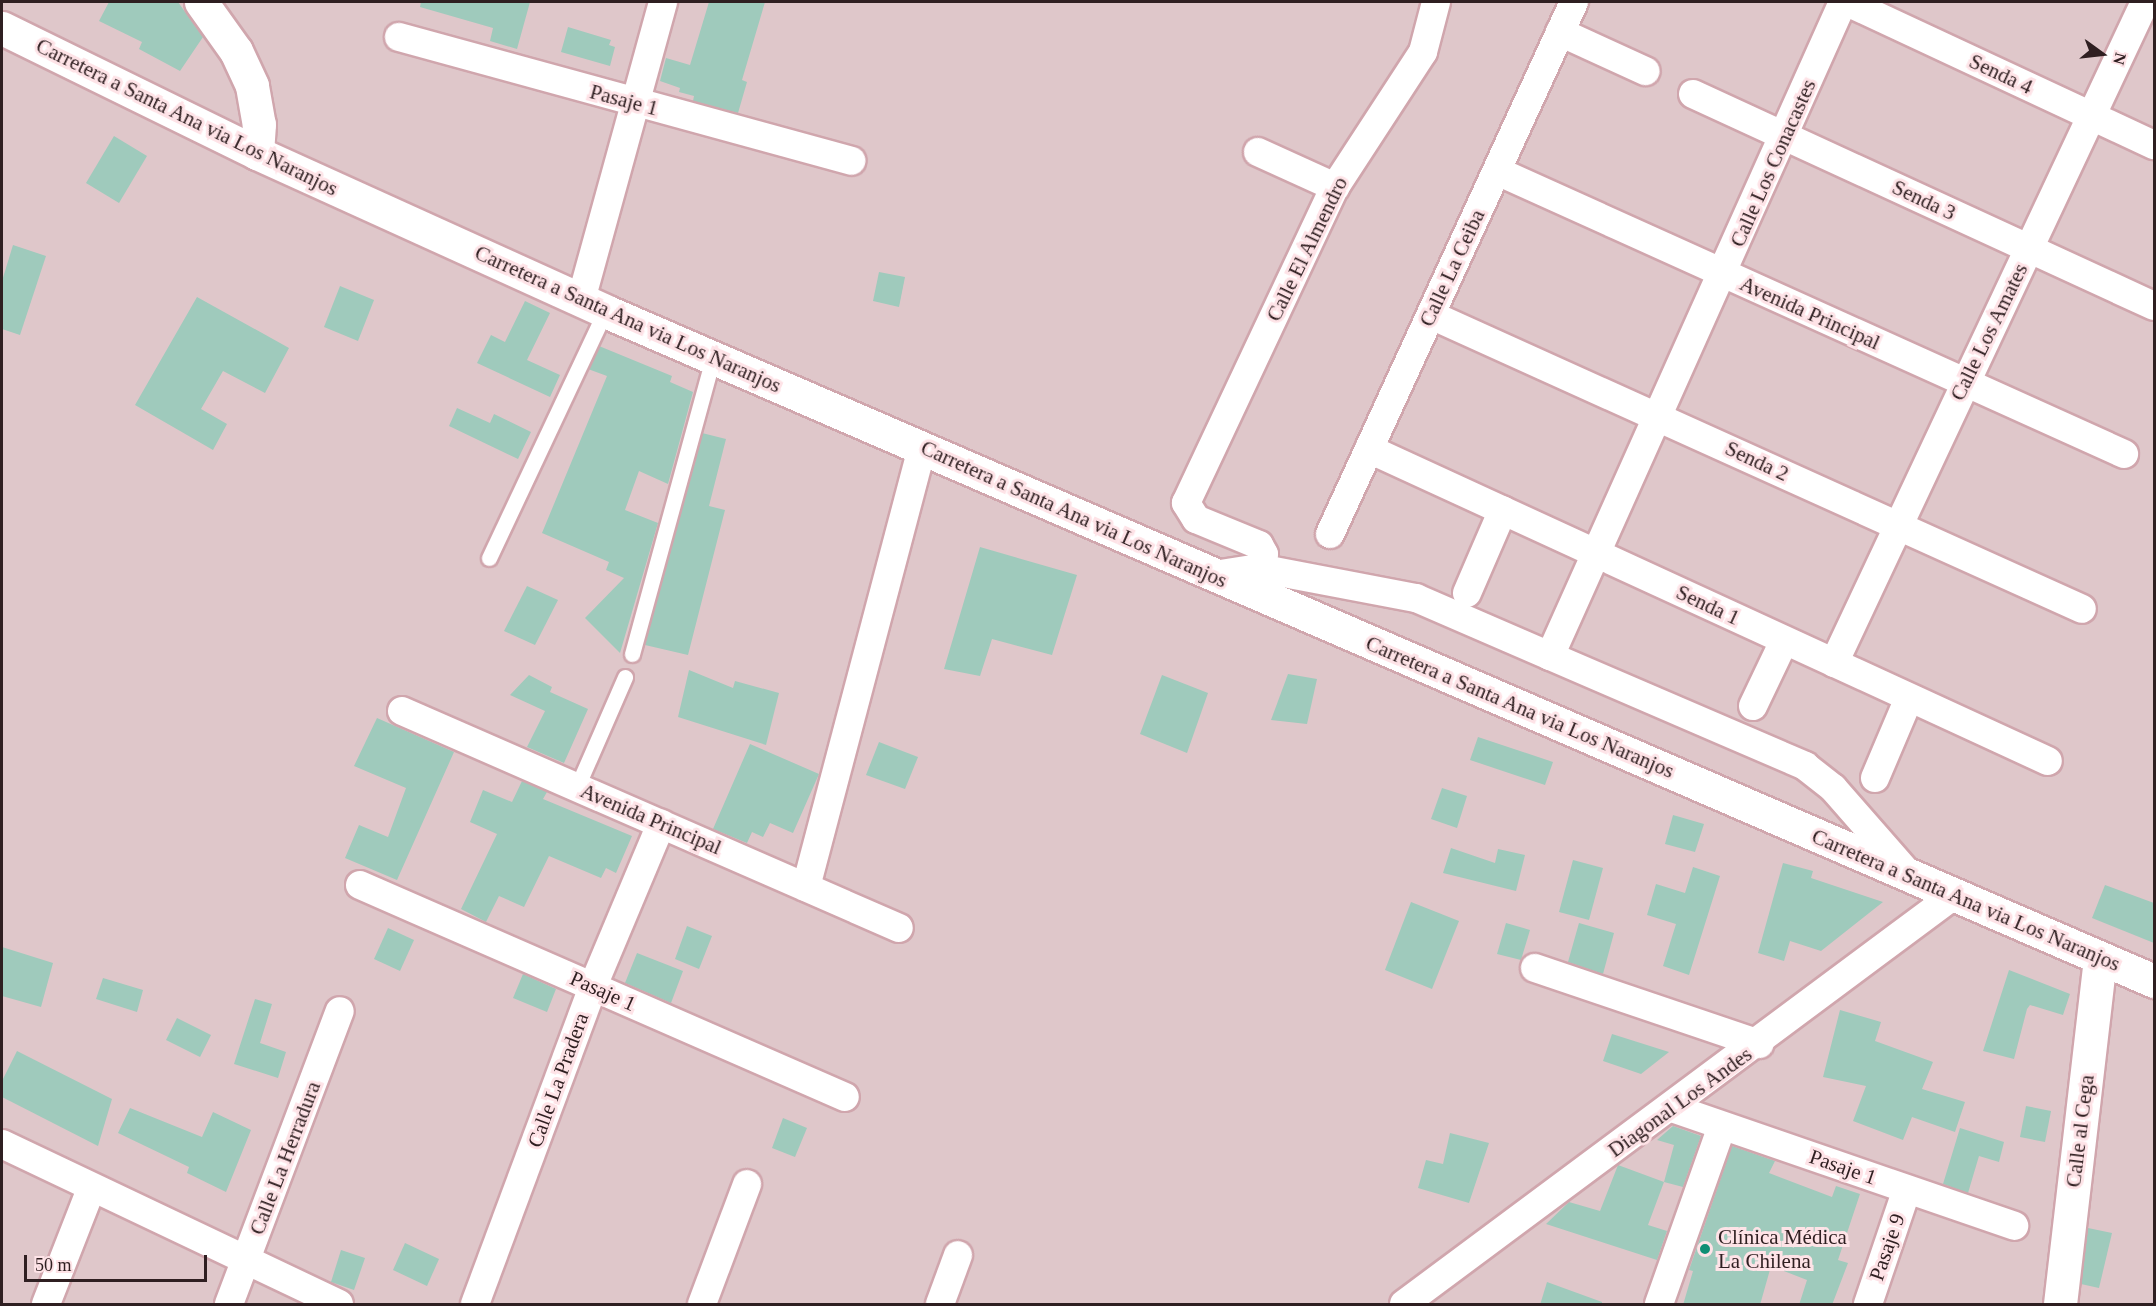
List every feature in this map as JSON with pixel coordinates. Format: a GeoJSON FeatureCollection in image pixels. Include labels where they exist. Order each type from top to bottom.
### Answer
{"type":"FeatureCollection","features":[{"type":"Feature","properties":{"kind":"main road"},"geometry":{"type":"LineString","coordinates":[[201,2],[236,51],[252,86],[259,124],[256,153]]}},
{"type":"Feature","properties":{"kind":"main road","name":"Carretera a Santa Ana via Los Naranjos"},"geometry":{"type":"LineString","coordinates":[[2,28],[256,153],[593,306],[2154,981]]}},
{"type":"Feature","properties":{"kind":"main road","name":"Calle al Cega"},"geometry":{"type":"LineString","coordinates":[[2060,1305],[2100,958]]}},
{"type":"Feature","properties":{"kind":"street"},"geometry":{"type":"LineString","coordinates":[[593,306],[593,258],[663,2]]}},
{"type":"Feature","properties":{"kind":"street","name":"Calle El Almendro"},"geometry":{"type":"LineString","coordinates":[[1258,568],[1264,554],[1259,545],[1196,519],[1186,503],[1335,187],[1424,52],[1436,2]]}},
{"type":"Feature","properties":{"kind":"street","name":"Calle La Ceiba"},"geometry":{"type":"LineString","coordinates":[[1330,534],[1574,2]]}},
{"type":"Feature","properties":{"kind":"street","name":"Senda 4"},"geometry":{"type":"LineString","coordinates":[[1845,2],[2154,145]]}},
{"type":"Feature","properties":{"kind":"street","name":"Calle Los Conacastes"},"geometry":{"type":"LineString","coordinates":[[1550,656],[1845,2]]}},
{"type":"Feature","properties":{"kind":"street","name":"Calle Los Amates"},"geometry":{"type":"LineString","coordinates":[[1834,663],[1964,382],[2145,2]]}},
{"type":"Feature","properties":{"kind":"street"},"geometry":{"type":"LineString","coordinates":[[1560,32],[1645,71]]}},
{"type":"Feature","properties":{"kind":"street","name":"Pasaje 1"},"geometry":{"type":"LineString","coordinates":[[399,37],[635,104],[851,161]]}},
{"type":"Feature","properties":{"kind":"street","name":"Senda 3"},"geometry":{"type":"LineString","coordinates":[[1693,94],[2154,306]]}},
{"type":"Feature","properties":{"kind":"street"},"geometry":{"type":"LineString","coordinates":[[1258,152],[1335,187]]}},
{"type":"Feature","properties":{"kind":"street","name":"Avenida Principal"},"geometry":{"type":"LineString","coordinates":[[1497,171],[2124,454]]}},
{"type":"Feature","properties":{"kind":"street","name":"Senda 2"},"geometry":{"type":"LineString","coordinates":[[1431,315],[1659,415],[2082,609]]}},
{"type":"Feature","properties":{"kind":"street"},"geometry":{"type":"LineString","coordinates":[[806,887],[922,448]]}},
{"type":"Feature","properties":{"kind":"street","name":"Senda 1"},"geometry":{"type":"LineString","coordinates":[[1369,449],[2048,761]]}},
{"type":"Feature","properties":{"kind":"street"},"geometry":{"type":"LineString","coordinates":[[1467,593],[1503,510]]}},
{"type":"Feature","properties":{"kind":"street"},"geometry":{"type":"LineString","coordinates":[[1214,575],[1258,568],[1416,598],[1805,766],[1833,788],[1911,877]]}},
{"type":"Feature","properties":{"kind":"street"},"geometry":{"type":"LineString","coordinates":[[1753,706],[1784,641]]}},
{"type":"Feature","properties":{"kind":"street"},"geometry":{"type":"LineString","coordinates":[[1875,778],[1910,698]]}},
{"type":"Feature","properties":{"kind":"street","name":"Avenida Principal"},"geometry":{"type":"LineString","coordinates":[[402,711],[899,928]]}},
{"type":"Feature","properties":{"kind":"street","name":"Calle La Pradera"},"geometry":{"type":"LineString","coordinates":[[475,1305],[593,986],[661,824]]}},
{"type":"Feature","properties":{"kind":"street","name":"Pasaje 1"},"geometry":{"type":"LineString","coordinates":[[360,885],[845,1097]]}},
{"type":"Feature","properties":{"kind":"street","name":"Diagonal Los Andes"},"geometry":{"type":"LineString","coordinates":[[1404,1305],[1759,1044],[1954,895]]}},
{"type":"Feature","properties":{"kind":"street"},"geometry":{"type":"LineString","coordinates":[[1535,968],[1759,1044]]}},
{"type":"Feature","properties":{"kind":"street","name":"Calle La Herradura"},"geometry":{"type":"LineString","coordinates":[[229,1305],[340,1011]]}},
{"type":"Feature","properties":{"kind":"street","name":"Pasaje 1"},"geometry":{"type":"LineString","coordinates":[[1672,1108],[2014,1226]]}},
{"type":"Feature","properties":{"kind":"street"},"geometry":{"type":"LineString","coordinates":[[1659,1305],[1722,1126]]}},
{"type":"Feature","properties":{"kind":"street"},"geometry":{"type":"LineString","coordinates":[[2,1144],[91,1189],[339,1305]]}},
{"type":"Feature","properties":{"kind":"street"},"geometry":{"type":"LineString","coordinates":[[702,1305],[747,1184]]}},
{"type":"Feature","properties":{"kind":"street"},"geometry":{"type":"LineString","coordinates":[[46,1305],[91,1189]]}},
{"type":"Feature","properties":{"kind":"street","name":"Pasaje 9"},"geometry":{"type":"LineString","coordinates":[[1868,1305],[1907,1189]]}},
{"type":"Feature","properties":{"kind":"street"},"geometry":{"type":"LineString","coordinates":[[940,1305],[958,1254]]}},
{"type":"Feature","properties":{"kind":"lane"},"geometry":{"type":"LineString","coordinates":[[489,558],[593,306]]}},
{"type":"Feature","properties":{"kind":"lane"},"geometry":{"type":"LineString","coordinates":[[632,654],[713,357]]}},
{"type":"Feature","properties":{"kind":"lane"},"geometry":{"type":"LineString","coordinates":[[577,787],[625,677]]}},
{"type":"Feature","properties":{"kind":"shaded area"},"geometry":{"type":"Polygon","coordinates":[[[2,2],[2154,2],[2154,1304],[2,1304],[2,2]]]}},
{"type":"Feature","properties":{"kind":"building"},"geometry":{"type":"Polygon","coordinates":[[[109,2],[178,2],[203,37],[180,71],[139,49],[142,42],[99,21],[109,2]]]}},
{"type":"Feature","properties":{"kind":"building"},"geometry":{"type":"Polygon","coordinates":[[[421,2],[530,2],[517,49],[490,41],[493,28],[420,7],[421,2]]]}},
{"type":"Feature","properties":{"kind":"building"},"geometry":{"type":"Polygon","coordinates":[[[709,2],[765,2],[742,80],[747,82],[738,113],[693,101],[694,96],[679,92],[680,88],[660,81],[666,58],[690,65],[709,2]]]}},
{"type":"Feature","properties":{"kind":"building"},"geometry":{"type":"Polygon","coordinates":[[[568,27],[611,40],[609,45],[615,47],[610,66],[561,52],[568,27]]]}},
{"type":"Feature","properties":{"kind":"building"},"geometry":{"type":"Polygon","coordinates":[[[114,136],[147,156],[119,203],[86,183],[114,136]]]}},
{"type":"Feature","properties":{"kind":"building"},"geometry":{"type":"Polygon","coordinates":[[[13,245],[46,256],[20,335],[2,329],[2,281],[13,245]]]}},
{"type":"Feature","properties":{"kind":"building"},"geometry":{"type":"Polygon","coordinates":[[[879,272],[905,277],[899,307],[873,301],[879,272]]]}},
{"type":"Feature","properties":{"kind":"building"},"geometry":{"type":"Polygon","coordinates":[[[340,286],[374,300],[358,341],[324,327],[340,286]]]}},
{"type":"Feature","properties":{"kind":"building"},"geometry":{"type":"Polygon","coordinates":[[[197,297],[289,348],[265,393],[223,371],[201,409],[227,424],[213,450],[135,405],[197,297]]]}},
{"type":"Feature","properties":{"kind":"building"},"geometry":{"type":"Polygon","coordinates":[[[525,301],[550,313],[527,360],[560,375],[550,397],[477,363],[491,335],[505,342],[525,301]]]}},
{"type":"Feature","properties":{"kind":"building"},"geometry":{"type":"Polygon","coordinates":[[[599,346],[672,376],[670,382],[693,392],[668,484],[639,471],[625,510],[658,523],[620,653],[585,618],[624,578],[606,570],[609,562],[542,533],[607,376],[588,369],[599,346]]]}},
{"type":"Feature","properties":{"kind":"building"},"geometry":{"type":"Polygon","coordinates":[[[457,408],[490,423],[494,414],[531,432],[518,459],[449,426],[457,408]]]}},
{"type":"Feature","properties":{"kind":"building"},"geometry":{"type":"Polygon","coordinates":[[[702,433],[726,439],[709,506],[725,510],[688,655],[645,645],[702,433]]]}},
{"type":"Feature","properties":{"kind":"building"},"geometry":{"type":"Polygon","coordinates":[[[980,547],[1077,575],[1052,655],[992,639],[980,676],[944,669],[980,547]]]}},
{"type":"Feature","properties":{"kind":"building"},"geometry":{"type":"Polygon","coordinates":[[[527,586],[558,600],[535,645],[504,631],[527,586]]]}},
{"type":"Feature","properties":{"kind":"building"},"geometry":{"type":"Polygon","coordinates":[[[689,670],[733,688],[735,681],[779,693],[766,745],[678,717],[689,670]]]}},
{"type":"Feature","properties":{"kind":"building"},"geometry":{"type":"Polygon","coordinates":[[[1288,674],[1317,679],[1307,724],[1271,720],[1288,674]]]}},
{"type":"Feature","properties":{"kind":"building"},"geometry":{"type":"Polygon","coordinates":[[[529,675],[552,687],[550,692],[588,709],[564,763],[527,747],[545,711],[510,695],[529,675]]]}},
{"type":"Feature","properties":{"kind":"building"},"geometry":{"type":"Polygon","coordinates":[[[1162,675],[1208,693],[1187,753],[1140,734],[1162,675]]]}},
{"type":"Feature","properties":{"kind":"building"},"geometry":{"type":"Polygon","coordinates":[[[377,718],[454,752],[397,880],[345,858],[359,825],[388,837],[406,788],[354,766],[377,718]]]}},
{"type":"Feature","properties":{"kind":"building"},"geometry":{"type":"Polygon","coordinates":[[[1478,737],[1553,762],[1545,785],[1470,760],[1478,737]]]}},
{"type":"Feature","properties":{"kind":"building"},"geometry":{"type":"Polygon","coordinates":[[[879,742],[918,757],[905,789],[866,775],[879,742]]]}},
{"type":"Feature","properties":{"kind":"building"},"geometry":{"type":"Polygon","coordinates":[[[750,744],[819,774],[793,833],[770,823],[763,837],[752,832],[747,843],[713,829],[750,744]]]}},
{"type":"Feature","properties":{"kind":"building"},"geometry":{"type":"Polygon","coordinates":[[[522,781],[547,792],[543,799],[632,836],[616,873],[606,868],[601,878],[549,856],[524,907],[499,896],[486,922],[461,909],[497,834],[470,822],[483,790],[512,802],[522,781]]]}},
{"type":"Feature","properties":{"kind":"building"},"geometry":{"type":"Polygon","coordinates":[[[1442,788],[1467,796],[1457,828],[1431,819],[1442,788]]]}},
{"type":"Feature","properties":{"kind":"building"},"geometry":{"type":"Polygon","coordinates":[[[1673,815],[1704,824],[1695,852],[1665,844],[1673,815]]]}},
{"type":"Feature","properties":{"kind":"building"},"geometry":{"type":"Polygon","coordinates":[[[1451,848],[1495,863],[1498,849],[1525,855],[1516,891],[1443,873],[1451,848]]]}},
{"type":"Feature","properties":{"kind":"building"},"geometry":{"type":"Polygon","coordinates":[[[1573,860],[1603,868],[1589,920],[1559,912],[1573,860]]]}},
{"type":"Feature","properties":{"kind":"building"},"geometry":{"type":"Polygon","coordinates":[[[1783,863],[1813,871],[1811,878],[1883,902],[1821,951],[1790,941],[1784,961],[1758,953],[1783,863]]]}},
{"type":"Feature","properties":{"kind":"building"},"geometry":{"type":"Polygon","coordinates":[[[1693,867],[1720,876],[1689,975],[1663,966],[1676,924],[1647,915],[1656,884],[1685,893],[1693,867]]]}},
{"type":"Feature","properties":{"kind":"building"},"geometry":{"type":"Polygon","coordinates":[[[2105,885],[2154,903],[2154,943],[2092,918],[2105,885]]]}},
{"type":"Feature","properties":{"kind":"building"},"geometry":{"type":"Polygon","coordinates":[[[1411,902],[1459,921],[1432,989],[1385,970],[1411,902]]]}},
{"type":"Feature","properties":{"kind":"building"},"geometry":{"type":"Polygon","coordinates":[[[1506,923],[1530,930],[1521,960],[1497,954],[1506,923]]]}},
{"type":"Feature","properties":{"kind":"building"},"geometry":{"type":"Polygon","coordinates":[[[1579,923],[1614,933],[1603,974],[1568,962],[1579,923]]]}},
{"type":"Feature","properties":{"kind":"building"},"geometry":{"type":"Polygon","coordinates":[[[687,926],[712,936],[699,969],[675,959],[687,926]]]}},
{"type":"Feature","properties":{"kind":"building"},"geometry":{"type":"Polygon","coordinates":[[[388,928],[414,940],[400,971],[374,959],[388,928]]]}},
{"type":"Feature","properties":{"kind":"building"},"geometry":{"type":"Polygon","coordinates":[[[2,947],[53,963],[41,1007],[2,996],[2,947]]]}},
{"type":"Feature","properties":{"kind":"building"},"geometry":{"type":"Polygon","coordinates":[[[637,953],[683,971],[671,1003],[625,983],[637,953]]]}},
{"type":"Feature","properties":{"kind":"building"},"geometry":{"type":"Polygon","coordinates":[[[2009,970],[2070,994],[2063,1015],[2030,1005],[2014,1059],[1983,1051],[2009,970]]]}},
{"type":"Feature","properties":{"kind":"building"},"geometry":{"type":"Polygon","coordinates":[[[523,974],[556,989],[547,1012],[513,998],[523,974]]]}},
{"type":"Feature","properties":{"kind":"building"},"geometry":{"type":"Polygon","coordinates":[[[103,978],[143,990],[137,1012],[96,999],[103,978]]]}},
{"type":"Feature","properties":{"kind":"building"},"geometry":{"type":"Polygon","coordinates":[[[255,999],[272,1004],[260,1043],[286,1052],[278,1078],[234,1064],[255,999]]]}},
{"type":"Feature","properties":{"kind":"building"},"geometry":{"type":"Polygon","coordinates":[[[1840,1010],[1881,1022],[1875,1041],[1933,1062],[1922,1089],[1965,1102],[1955,1132],[1912,1117],[1903,1140],[1853,1121],[1866,1086],[1823,1077],[1840,1010]]]}},
{"type":"Feature","properties":{"kind":"building"},"geometry":{"type":"Polygon","coordinates":[[[177,1018],[211,1035],[200,1057],[166,1040],[177,1018]]]}},
{"type":"Feature","properties":{"kind":"building"},"geometry":{"type":"Polygon","coordinates":[[[1612,1034],[1669,1052],[1641,1074],[1603,1061],[1612,1034]]]}},
{"type":"Feature","properties":{"kind":"building"},"geometry":{"type":"Polygon","coordinates":[[[17,1051],[112,1099],[98,1146],[2,1097],[2,1081],[17,1051]]]}},
{"type":"Feature","properties":{"kind":"building"},"geometry":{"type":"Polygon","coordinates":[[[2026,1106],[2051,1111],[2045,1142],[2020,1137],[2026,1106]]]}},
{"type":"Feature","properties":{"kind":"building"},"geometry":{"type":"Polygon","coordinates":[[[130,1108],[202,1137],[213,1112],[251,1130],[226,1192],[187,1173],[189,1167],[118,1133],[130,1108]]]}},
{"type":"Feature","properties":{"kind":"building"},"geometry":{"type":"Polygon","coordinates":[[[783,1118],[807,1128],[795,1157],[772,1148],[783,1118]]]}},
{"type":"Feature","properties":{"kind":"building"},"geometry":{"type":"Polygon","coordinates":[[[1673,1126],[1701,1136],[1683,1187],[1664,1182],[1674,1145],[1657,1140],[1673,1126]]]}},
{"type":"Feature","properties":{"kind":"building"},"geometry":{"type":"Polygon","coordinates":[[[1960,1128],[2004,1142],[1999,1162],[1979,1156],[1968,1193],[1943,1184],[1960,1128]]]}},
{"type":"Feature","properties":{"kind":"building"},"geometry":{"type":"Polygon","coordinates":[[[1450,1133],[1489,1143],[1469,1203],[1418,1188],[1426,1160],[1443,1164],[1450,1133]]]}},
{"type":"Feature","properties":{"kind":"building"},"geometry":{"type":"Polygon","coordinates":[[[1732,1146],[1775,1161],[1769,1173],[1832,1197],[1836,1186],[1860,1194],[1838,1260],[1848,1263],[1832,1305],[1799,1305],[1807,1280],[1771,1266],[1760,1305],[1683,1305],[1693,1271],[1689,1270],[1732,1146]]]}},
{"type":"Feature","properties":{"kind":"building"},"geometry":{"type":"Polygon","coordinates":[[[1618,1165],[1664,1182],[1648,1225],[1667,1231],[1657,1260],[1546,1224],[1569,1202],[1600,1211],[1618,1165]]]}},
{"type":"Feature","properties":{"kind":"building"},"geometry":{"type":"Polygon","coordinates":[[[2088,1228],[2112,1233],[2099,1288],[2081,1284],[2088,1228]]]}},
{"type":"Feature","properties":{"kind":"building"},"geometry":{"type":"Polygon","coordinates":[[[405,1243],[439,1259],[427,1286],[393,1270],[405,1243]]]}},
{"type":"Feature","properties":{"kind":"building"},"geometry":{"type":"Polygon","coordinates":[[[341,1250],[365,1258],[354,1290],[331,1282],[341,1250]]]}},
{"type":"Feature","properties":{"kind":"building"},"geometry":{"type":"Polygon","coordinates":[[[1547,1282],[1602,1302],[1602,1305],[1540,1305],[1547,1282]]]}},
{"type":"Feature","properties":{"kind":"place","name":"Clínica Médica La Chilena"},"geometry":{"type":"Point","coordinates":[1705,1249]}}]}
